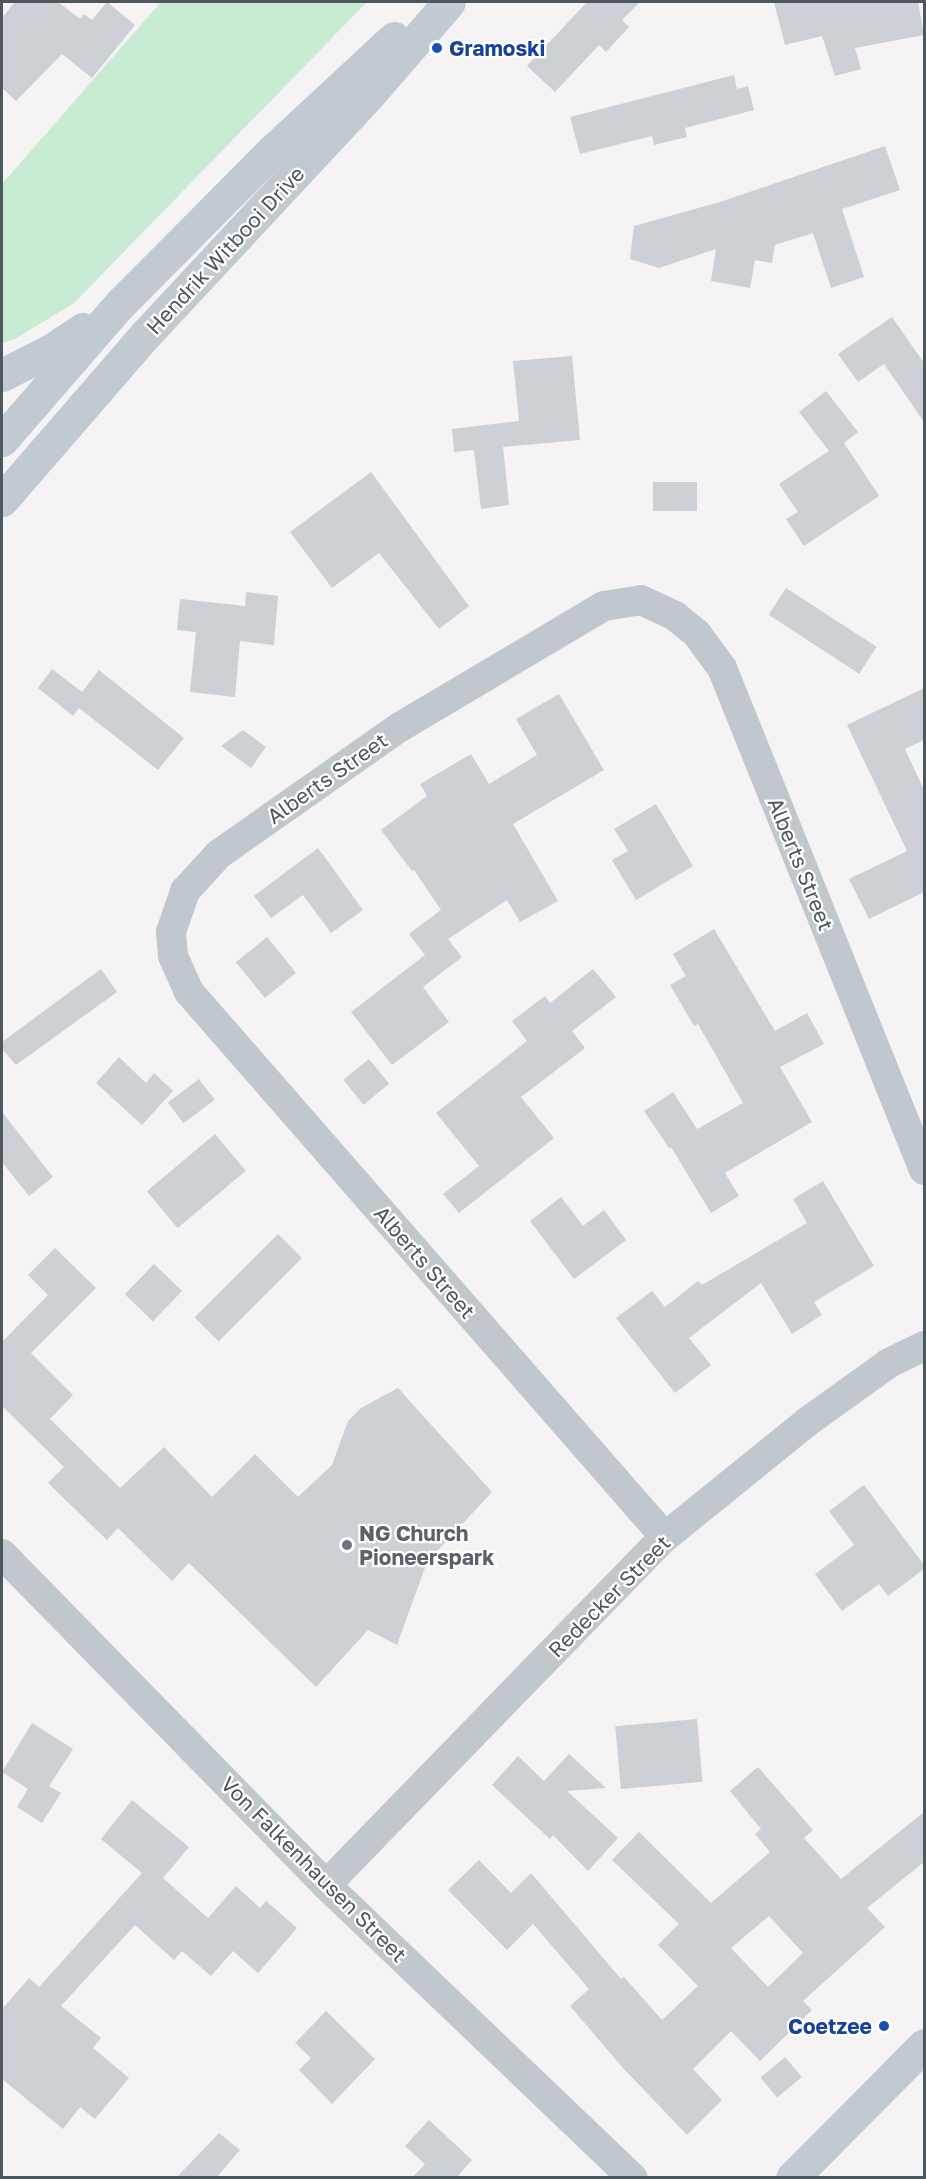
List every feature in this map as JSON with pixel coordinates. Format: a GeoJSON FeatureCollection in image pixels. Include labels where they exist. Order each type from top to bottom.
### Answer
{"type":"FeatureCollection","features":[{"type":"Feature","properties":{"kind":"main road","name":"Hendrik Witbooi Drive"},"geometry":{"type":"LineString","coordinates":[[2,440],[120,304],[273,150],[433,2]]}},
{"type":"Feature","properties":{"kind":"main road","name":"Hendrik Witbooi Drive"},"geometry":{"type":"LineString","coordinates":[[2,500],[145,335],[367,97],[449,2]]}},
{"type":"Feature","properties":{"kind":"main road"},"geometry":{"type":"LineString","coordinates":[[2,375],[53,350],[120,304]]}},
{"type":"Feature","properties":{"kind":"main road"},"geometry":{"type":"LineString","coordinates":[[792,2178],[924,2045]]}},
{"type":"Feature","properties":{"kind":"street","name":"Alberts Street"},"geometry":{"type":"LineString","coordinates":[[665,1537],[189,992],[173,956],[171,932],[184,891],[219,854],[400,727],[604,606],[641,600],[675,616],[697,634],[722,668],[924,1170]]}},
{"type":"Feature","properties":{"kind":"street","name":"Redecker Street"},"geometry":{"type":"LineString","coordinates":[[326,1885],[665,1537],[807,1422],[890,1363],[924,1346]]}},
{"type":"Feature","properties":{"kind":"street","name":"Von Falkenhausen Street"},"geometry":{"type":"LineString","coordinates":[[2,1554],[326,1885],[633,2178]]}},
{"type":"Feature","properties":{"kind":"green space"},"geometry":{"type":"Polygon","coordinates":[[[161,2],[367,2],[74,303],[15,339],[2,343],[2,184],[161,2]]]}},
{"type":"Feature","properties":{"kind":"building"},"geometry":{"type":"Polygon","coordinates":[[[15,2],[58,2],[80,19],[84,14],[92,20],[107,2],[135,25],[92,78],[62,54],[16,101],[2,88],[2,18],[15,2]]]}},
{"type":"Feature","properties":{"kind":"building"},"geometry":{"type":"Polygon","coordinates":[[[587,2],[640,2],[622,20],[629,27],[606,52],[599,45],[555,92],[527,66],[587,2]]]}},
{"type":"Feature","properties":{"kind":"building"},"geometry":{"type":"Polygon","coordinates":[[[774,2],[918,2],[924,35],[855,48],[861,69],[835,76],[822,36],[785,45],[774,2]]]}},
{"type":"Feature","properties":{"kind":"building"},"geometry":{"type":"Polygon","coordinates":[[[734,75],[737,89],[748,86],[754,110],[685,128],[687,137],[654,145],[652,136],[580,154],[570,117],[734,75]]]}},
{"type":"Feature","properties":{"kind":"building"},"geometry":{"type":"Polygon","coordinates":[[[885,146],[900,190],[842,209],[864,277],[831,288],[813,233],[775,245],[772,263],[755,260],[750,288],[711,281],[716,249],[659,268],[630,259],[634,226],[720,202],[885,146]]]}},
{"type":"Feature","properties":{"kind":"building"},"geometry":{"type":"Polygon","coordinates":[[[892,317],[924,363],[924,422],[884,364],[858,382],[838,354],[892,317]]]}},
{"type":"Feature","properties":{"kind":"building"},"geometry":{"type":"Polygon","coordinates":[[[572,356],[580,440],[503,447],[509,505],[481,509],[474,450],[454,452],[452,429],[519,421],[513,361],[572,356]]]}},
{"type":"Feature","properties":{"kind":"building"},"geometry":{"type":"Polygon","coordinates":[[[826,391],[858,432],[844,443],[879,496],[804,546],[786,519],[798,512],[779,484],[829,451],[799,412],[826,391]]]}},
{"type":"Feature","properties":{"kind":"building"},"geometry":{"type":"Polygon","coordinates":[[[371,472],[469,606],[439,629],[379,553],[332,588],[290,532],[371,472]]]}},
{"type":"Feature","properties":{"kind":"building"},"geometry":{"type":"Polygon","coordinates":[[[653,482],[697,482],[697,511],[653,511],[653,482]]]}},
{"type":"Feature","properties":{"kind":"building"},"geometry":{"type":"Polygon","coordinates":[[[786,588],[877,647],[859,674],[769,615],[786,588]]]}},
{"type":"Feature","properties":{"kind":"building"},"geometry":{"type":"Polygon","coordinates":[[[246,592],[278,596],[274,645],[240,641],[235,697],[190,692],[196,632],[177,630],[180,599],[245,606],[246,592]]]}},
{"type":"Feature","properties":{"kind":"building"},"geometry":{"type":"Polygon","coordinates":[[[52,669],[82,692],[99,670],[184,738],[158,770],[79,708],[73,716],[38,688],[52,669]]]}},
{"type":"Feature","properties":{"kind":"building"},"geometry":{"type":"Polygon","coordinates":[[[924,688],[924,740],[905,749],[924,790],[924,892],[869,919],[849,879],[907,851],[847,725],[924,688]]]}},
{"type":"Feature","properties":{"kind":"building"},"geometry":{"type":"Polygon","coordinates":[[[559,694],[604,770],[513,824],[558,901],[520,922],[507,900],[448,939],[462,957],[423,987],[449,1022],[392,1065],[351,1012],[425,955],[409,934],[441,910],[414,870],[412,871],[381,830],[427,796],[420,784],[471,754],[489,784],[537,755],[516,719],[559,694]]]}},
{"type":"Feature","properties":{"kind":"building"},"geometry":{"type":"Polygon","coordinates":[[[243,730],[266,747],[251,768],[221,746],[243,730]]]}},
{"type":"Feature","properties":{"kind":"building"},"geometry":{"type":"Polygon","coordinates":[[[656,804],[693,866],[636,900],[612,860],[628,851],[614,829],[656,804]]]}},
{"type":"Feature","properties":{"kind":"building"},"geometry":{"type":"Polygon","coordinates":[[[318,848],[363,910],[331,933],[303,895],[271,918],[254,896],[318,848]]]}},
{"type":"Feature","properties":{"kind":"building"},"geometry":{"type":"Polygon","coordinates":[[[714,929],[775,1031],[807,1013],[824,1044],[780,1067],[812,1122],[725,1173],[739,1196],[711,1213],[671,1147],[669,1148],[644,1111],[673,1092],[697,1129],[743,1103],[698,1024],[694,1026],[670,985],[686,976],[673,954],[714,929]]]}},
{"type":"Feature","properties":{"kind":"building"},"geometry":{"type":"Polygon","coordinates":[[[267,937],[296,973],[265,998],[236,962],[267,937]]]}},
{"type":"Feature","properties":{"kind":"building"},"geometry":{"type":"Polygon","coordinates":[[[101,969],[117,992],[16,1065],[2,1049],[2,1042],[101,969]]]}},
{"type":"Feature","properties":{"kind":"building"},"geometry":{"type":"Polygon","coordinates":[[[593,969],[616,997],[572,1031],[585,1048],[521,1097],[554,1138],[459,1213],[443,1194],[479,1166],[436,1113],[527,1041],[512,1021],[545,996],[550,1003],[593,969]]]}},
{"type":"Feature","properties":{"kind":"building"},"geometry":{"type":"Polygon","coordinates":[[[119,1057],[146,1083],[154,1073],[173,1091],[142,1125],[96,1083],[119,1057]]]}},
{"type":"Feature","properties":{"kind":"building"},"geometry":{"type":"Polygon","coordinates":[[[369,1059],[389,1084],[363,1105],[343,1080],[369,1059]]]}},
{"type":"Feature","properties":{"kind":"building"},"geometry":{"type":"Polygon","coordinates":[[[199,1079],[215,1100],[184,1123],[168,1102],[199,1079]]]}},
{"type":"Feature","properties":{"kind":"building"},"geometry":{"type":"Polygon","coordinates":[[[2,1112],[53,1177],[29,1196],[2,1162],[2,1112]]]}},
{"type":"Feature","properties":{"kind":"building"},"geometry":{"type":"Polygon","coordinates":[[[215,1134],[246,1171],[178,1228],[147,1191],[215,1134]]]}},
{"type":"Feature","properties":{"kind":"building"},"geometry":{"type":"Polygon","coordinates":[[[823,1181],[874,1266],[814,1302],[822,1315],[792,1334],[761,1283],[689,1338],[711,1365],[675,1393],[616,1318],[652,1291],[665,1307],[698,1281],[702,1285],[807,1223],[793,1199],[823,1181]]]}},
{"type":"Feature","properties":{"kind":"building"},"geometry":{"type":"Polygon","coordinates":[[[561,1197],[583,1226],[604,1210],[626,1240],[574,1279],[530,1221],[561,1197]]]}},
{"type":"Feature","properties":{"kind":"building"},"geometry":{"type":"Polygon","coordinates":[[[278,1234],[302,1258],[219,1341],[195,1317],[278,1234]]]}},
{"type":"Feature","properties":{"kind":"building"},"geometry":{"type":"Polygon","coordinates":[[[55,1248],[96,1288],[31,1353],[73,1395],[50,1419],[120,1488],[164,1447],[212,1497],[255,1454],[298,1497],[332,1465],[348,1421],[361,1408],[398,1388],[492,1492],[427,1562],[397,1645],[368,1630],[316,1687],[189,1563],[172,1581],[118,1528],[107,1540],[48,1483],[64,1467],[2,1406],[2,1342],[48,1295],[28,1275],[55,1248]]]}},
{"type":"Feature","properties":{"kind":"building"},"geometry":{"type":"Polygon","coordinates":[[[154,1264],[182,1291],[153,1321],[125,1294],[154,1264]]]}},
{"type":"Feature","properties":{"kind":"building"},"geometry":{"type":"Polygon","coordinates":[[[864,1485],[924,1565],[924,1569],[888,1596],[879,1584],[842,1611],[815,1574],[854,1545],[829,1511],[864,1485]]]}},
{"type":"Feature","properties":{"kind":"building"},"geometry":{"type":"Polygon","coordinates":[[[697,1719],[702,1782],[621,1789],[615,1726],[697,1719]]]}},
{"type":"Feature","properties":{"kind":"building"},"geometry":{"type":"Polygon","coordinates":[[[32,1723],[73,1749],[49,1786],[61,1793],[42,1823],[17,1807],[28,1789],[2,1772],[32,1723]]]}},
{"type":"Feature","properties":{"kind":"building"},"geometry":{"type":"Polygon","coordinates":[[[569,1754],[606,1788],[567,1791],[618,1838],[588,1871],[553,1835],[550,1839],[492,1785],[518,1756],[544,1781],[569,1754]]]}},
{"type":"Feature","properties":{"kind":"building"},"geometry":{"type":"Polygon","coordinates":[[[758,1767],[813,1830],[804,1838],[841,1879],[924,1812],[924,1862],[867,1908],[885,1927],[803,2001],[812,2010],[760,2061],[731,2031],[693,2069],[722,2100],[687,2135],[623,2068],[570,2006],[589,1989],[533,1924],[507,1950],[448,1890],[479,1860],[511,1893],[531,1873],[621,1979],[624,1977],[662,2020],[698,1986],[658,1945],[679,1924],[612,1860],[639,1832],[711,1903],[770,1852],[755,1834],[761,1829],[730,1791],[758,1767]],[[769,1916],[731,1948],[768,1987],[803,1953],[769,1916]]]}},
{"type":"Feature","properties":{"kind":"building"},"geometry":{"type":"Polygon","coordinates":[[[132,1800],[189,1847],[163,1878],[208,1918],[236,1886],[260,1908],[266,1901],[297,1928],[258,1973],[233,1951],[211,1976],[182,1951],[174,1960],[135,1925],[61,2006],[101,2038],[93,2048],[129,2078],[95,2119],[80,2107],[63,2129],[2,2079],[2,2009],[29,1978],[39,1987],[142,1873],[101,1839],[132,1800]]]}},
{"type":"Feature","properties":{"kind":"building"},"geometry":{"type":"Polygon","coordinates":[[[326,2011],[375,2059],[332,2104],[299,2070],[311,2058],[295,2043],[326,2011]]]}},
{"type":"Feature","properties":{"kind":"building"},"geometry":{"type":"Polygon","coordinates":[[[785,2057],[802,2077],[777,2097],[760,2078],[785,2057]]]}},
{"type":"Feature","properties":{"kind":"building"},"geometry":{"type":"Polygon","coordinates":[[[429,2120],[472,2160],[456,2178],[412,2178],[425,2164],[405,2146],[429,2120]]]}},
{"type":"Feature","properties":{"kind":"building"},"geometry":{"type":"Polygon","coordinates":[[[219,2133],[240,2150],[216,2178],[176,2178],[219,2133]]]}},
{"type":"Feature","properties":{"kind":"place","name":"Gramoski"},"geometry":{"type":"Point","coordinates":[437,48]}},
{"type":"Feature","properties":{"kind":"place","name":"NG Church Pioneerspark"},"geometry":{"type":"Point","coordinates":[347,1545]}},
{"type":"Feature","properties":{"kind":"place","name":"Coetzee"},"geometry":{"type":"Point","coordinates":[884,2026]}}]}
